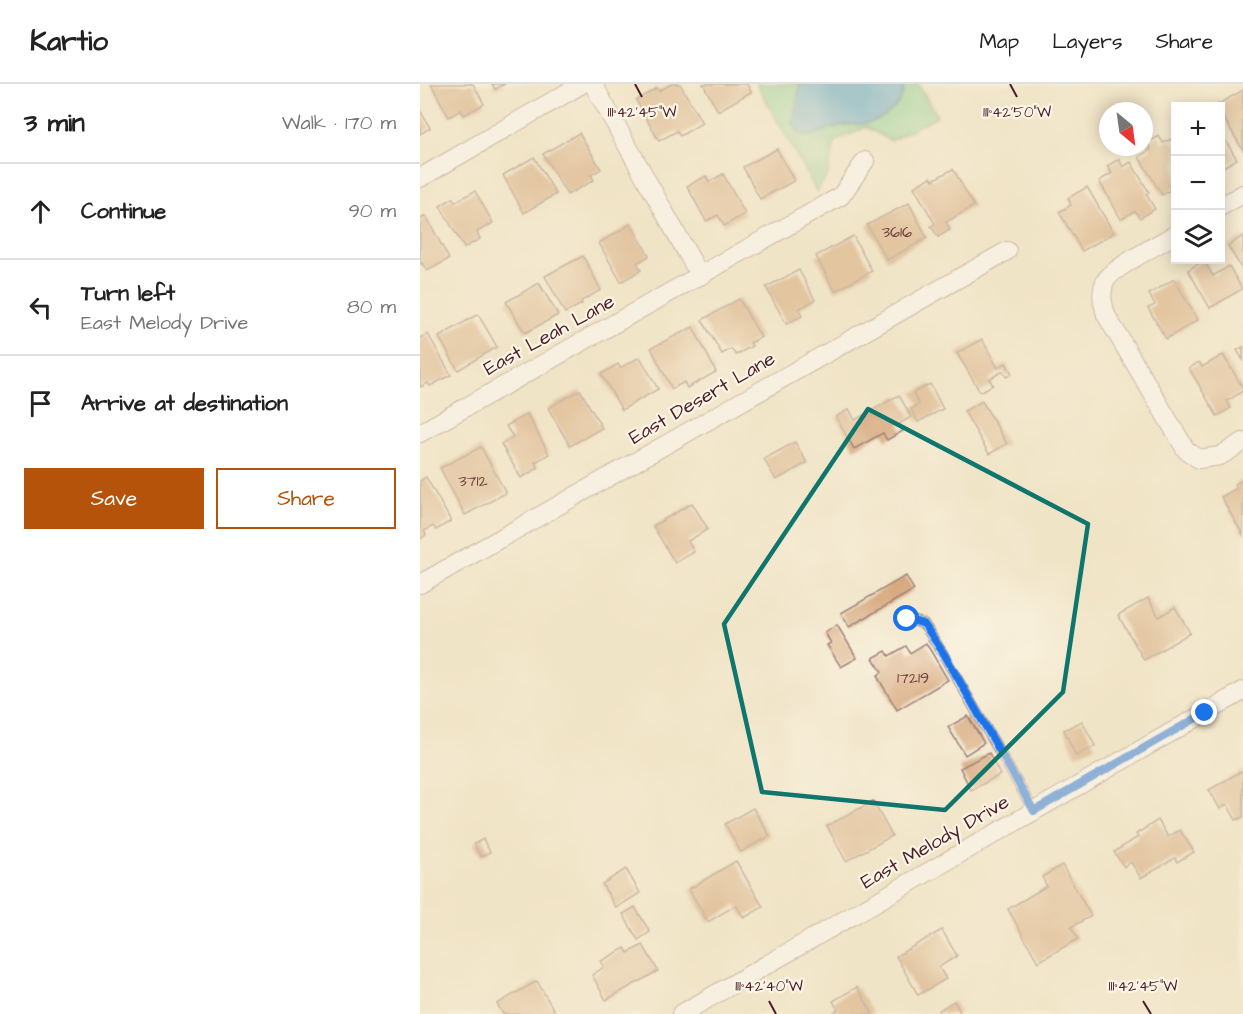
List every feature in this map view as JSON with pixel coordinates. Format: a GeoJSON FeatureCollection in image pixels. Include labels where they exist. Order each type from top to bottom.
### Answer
{"type":"FeatureCollection","features":[{"type":"Feature","properties":{"kind":"street"},"geometry":{"type":"LineString","coordinates":[[420,178],[582,84]]}},
{"type":"Feature","properties":{"kind":"street"},"geometry":{"type":"LineString","coordinates":[[593,84],[700,276]]}},
{"type":"Feature","properties":{"kind":"street","name":"East Leah Lane"},"geometry":{"type":"LineString","coordinates":[[420,433],[841,196],[866,161]]}},
{"type":"Feature","properties":{"kind":"street"},"geometry":{"type":"LineString","coordinates":[[1225,205],[1243,194]]}},
{"type":"Feature","properties":{"kind":"street"},"geometry":{"type":"LineString","coordinates":[[1171,237],[1114,271],[1105,280],[1102,300],[1106,315],[1186,450],[1198,459],[1220,456],[1243,442]]}},
{"type":"Feature","properties":{"kind":"street","name":"East Desert Lane"},"geometry":{"type":"LineString","coordinates":[[420,584],[1007,251]]}},
{"type":"Feature","properties":{"kind":"street","name":"East Melody Drive"},"geometry":{"type":"LineString","coordinates":[[681,1014],[1243,691]]}},
{"type":"Feature","properties":{"kind":"lane"},"geometry":{"type":"LineString","coordinates":[[907,619],[924,624],[944,654],[1034,811]]}},
{"type":"Feature","properties":{"kind":"highlighted area"},"geometry":{"type":"Polygon","coordinates":[[[868,409],[1088,524],[1063,692],[945,810],[762,792],[724,624],[868,409]]]}},
{"type":"Feature","properties":{"kind":"green space"},"geometry":{"type":"Polygon","coordinates":[[[757,84],[918,84],[937,116],[891,141],[866,127],[835,141],[828,174],[817,192],[757,84]]]}},
{"type":"Feature","properties":{"kind":"water"},"geometry":{"type":"Polygon","coordinates":[[[800,84],[904,84],[901,99],[885,116],[871,122],[840,126],[807,136],[798,132],[793,123],[800,84]]]}},
{"type":"Feature","properties":{"kind":"building"},"geometry":{"type":"Polygon","coordinates":[[[431,84],[473,84],[484,104],[464,115],[461,110],[449,117],[431,84]]]}},
{"type":"Feature","properties":{"kind":"building"},"geometry":{"type":"Polygon","coordinates":[[[492,84],[505,84],[495,89],[492,84]]]}},
{"type":"Feature","properties":{"kind":"building"},"geometry":{"type":"Polygon","coordinates":[[[671,84],[680,84],[702,123],[680,136],[677,131],[659,141],[636,100],[657,88],[659,91],[671,84]]]}},
{"type":"Feature","properties":{"kind":"building"},"geometry":{"type":"Polygon","coordinates":[[[703,84],[747,84],[751,92],[718,111],[703,84]]]}},
{"type":"Feature","properties":{"kind":"building"},"geometry":{"type":"Polygon","coordinates":[[[1243,90],[1243,150],[1225,120],[1225,102],[1222,102],[1243,90]]]}},
{"type":"Feature","properties":{"kind":"building"},"geometry":{"type":"Polygon","coordinates":[[[420,110],[430,128],[420,134],[420,110]]]}},
{"type":"Feature","properties":{"kind":"building"},"geometry":{"type":"Polygon","coordinates":[[[579,133],[601,169],[591,175],[594,180],[567,195],[543,154],[579,133]]]}},
{"type":"Feature","properties":{"kind":"building"},"geometry":{"type":"Polygon","coordinates":[[[1159,136],[1163,143],[1171,139],[1171,190],[1162,195],[1139,157],[1153,156],[1153,140],[1159,136]]]}},
{"type":"Feature","properties":{"kind":"building"},"geometry":{"type":"Polygon","coordinates":[[[1225,140],[1237,159],[1225,166],[1225,140]]]}},
{"type":"Feature","properties":{"kind":"building"},"geometry":{"type":"Polygon","coordinates":[[[777,149],[794,181],[760,199],[743,167],[777,149]]]}},
{"type":"Feature","properties":{"kind":"building"},"geometry":{"type":"Polygon","coordinates":[[[534,157],[556,194],[524,213],[503,175],[534,157]]]}},
{"type":"Feature","properties":{"kind":"building"},"geometry":{"type":"Polygon","coordinates":[[[1119,159],[1123,167],[1131,162],[1149,192],[1146,194],[1155,209],[1140,218],[1135,211],[1121,219],[1099,181],[1112,173],[1107,166],[1119,159]]]}},
{"type":"Feature","properties":{"kind":"building"},"geometry":{"type":"Polygon","coordinates":[[[953,169],[974,206],[946,222],[950,230],[938,237],[931,226],[935,224],[914,187],[931,177],[933,180],[953,169]]]}},
{"type":"Feature","properties":{"kind":"building"},"geometry":{"type":"Polygon","coordinates":[[[723,174],[745,214],[724,226],[718,215],[706,221],[687,186],[706,176],[709,182],[723,174]]]}},
{"type":"Feature","properties":{"kind":"building"},"geometry":{"type":"Polygon","coordinates":[[[1087,187],[1114,233],[1082,251],[1059,212],[1071,205],[1068,198],[1087,187]]]}},
{"type":"Feature","properties":{"kind":"building"},"geometry":{"type":"Polygon","coordinates":[[[475,191],[493,223],[477,232],[480,239],[464,248],[440,206],[453,198],[455,202],[475,191]]]}},
{"type":"Feature","properties":{"kind":"building"},"geometry":{"type":"Polygon","coordinates":[[[909,203],[927,238],[887,260],[867,225],[909,203]]]}},
{"type":"Feature","properties":{"kind":"building"},"geometry":{"type":"Polygon","coordinates":[[[426,216],[449,259],[427,271],[422,263],[420,264],[420,219],[426,216]]]}},
{"type":"Feature","properties":{"kind":"building"},"geometry":{"type":"Polygon","coordinates":[[[631,224],[649,256],[637,263],[641,270],[621,282],[599,243],[631,224]]]}},
{"type":"Feature","properties":{"kind":"building"},"geometry":{"type":"Polygon","coordinates":[[[853,236],[872,271],[835,291],[816,256],[853,236]]]}},
{"type":"Feature","properties":{"kind":"building"},"geometry":{"type":"Polygon","coordinates":[[[1243,236],[1243,271],[1228,246],[1243,236]]]}},
{"type":"Feature","properties":{"kind":"building"},"geometry":{"type":"Polygon","coordinates":[[[583,256],[601,290],[565,313],[545,276],[583,256]]]}},
{"type":"Feature","properties":{"kind":"building"},"geometry":{"type":"Polygon","coordinates":[[[1198,264],[1206,264],[1213,276],[1229,266],[1242,289],[1210,308],[1188,270],[1198,264]]]}},
{"type":"Feature","properties":{"kind":"building"},"geometry":{"type":"Polygon","coordinates":[[[799,270],[815,300],[799,309],[802,316],[786,324],[766,287],[799,270]]]}},
{"type":"Feature","properties":{"kind":"building"},"geometry":{"type":"Polygon","coordinates":[[[1174,279],[1198,320],[1166,339],[1148,308],[1155,305],[1149,294],[1174,279]]]}},
{"type":"Feature","properties":{"kind":"building"},"geometry":{"type":"Polygon","coordinates":[[[539,283],[558,315],[525,333],[506,302],[539,283]]]}},
{"type":"Feature","properties":{"kind":"building"},"geometry":{"type":"Polygon","coordinates":[[[739,299],[761,337],[750,343],[752,346],[736,355],[731,349],[722,354],[702,320],[739,299]]]}},
{"type":"Feature","properties":{"kind":"building"},"geometry":{"type":"Polygon","coordinates":[[[478,314],[497,347],[458,370],[439,337],[478,314]]]}},
{"type":"Feature","properties":{"kind":"building"},"geometry":{"type":"Polygon","coordinates":[[[693,327],[716,372],[687,388],[684,382],[672,389],[651,348],[693,327]]]}},
{"type":"Feature","properties":{"kind":"building"},"geometry":{"type":"Polygon","coordinates":[[[428,334],[451,375],[430,386],[428,383],[420,387],[420,338],[428,334]]]}},
{"type":"Feature","properties":{"kind":"building"},"geometry":{"type":"Polygon","coordinates":[[[982,339],[998,368],[1006,363],[1012,374],[1006,377],[1003,371],[989,379],[993,385],[980,392],[957,353],[982,339]]]}},
{"type":"Feature","properties":{"kind":"building"},"geometry":{"type":"Polygon","coordinates":[[[1243,347],[1243,360],[1237,350],[1243,347]]]}},
{"type":"Feature","properties":{"kind":"building"},"geometry":{"type":"Polygon","coordinates":[[[1223,355],[1243,391],[1227,401],[1231,408],[1217,416],[1189,368],[1199,362],[1202,367],[1223,355]]]}},
{"type":"Feature","properties":{"kind":"building"},"geometry":{"type":"Polygon","coordinates":[[[640,357],[658,389],[622,410],[601,374],[618,364],[620,368],[640,357]]]}},
{"type":"Feature","properties":{"kind":"building"},"geometry":{"type":"Polygon","coordinates":[[[930,384],[943,409],[918,422],[911,409],[919,404],[913,393],[930,384]]]}},
{"type":"Feature","properties":{"kind":"building"},"geometry":{"type":"Polygon","coordinates":[[[580,390],[602,428],[570,446],[548,408],[580,390]]]}},
{"type":"Feature","properties":{"kind":"building"},"geometry":{"type":"Polygon","coordinates":[[[899,395],[911,417],[899,424],[903,431],[887,440],[883,433],[854,449],[836,417],[849,409],[855,420],[899,395]]]}},
{"type":"Feature","properties":{"kind":"building"},"geometry":{"type":"Polygon","coordinates":[[[982,401],[1007,444],[989,454],[964,411],[982,401]]]}},
{"type":"Feature","properties":{"kind":"building"},"geometry":{"type":"Polygon","coordinates":[[[527,414],[549,454],[535,462],[538,468],[521,478],[501,444],[513,437],[506,426],[527,414]]]}},
{"type":"Feature","properties":{"kind":"building"},"geometry":{"type":"Polygon","coordinates":[[[795,442],[807,463],[776,480],[764,459],[795,442]]]}},
{"type":"Feature","properties":{"kind":"building"},"geometry":{"type":"Polygon","coordinates":[[[481,447],[506,493],[465,515],[440,468],[481,447]]]}},
{"type":"Feature","properties":{"kind":"building"},"geometry":{"type":"Polygon","coordinates":[[[426,477],[451,521],[436,530],[433,526],[424,531],[426,535],[420,539],[420,481],[426,477]]]}},
{"type":"Feature","properties":{"kind":"building"},"geometry":{"type":"Polygon","coordinates":[[[1243,480],[1243,535],[1221,497],[1237,488],[1235,484],[1243,480]]]}},
{"type":"Feature","properties":{"kind":"building"},"geometry":{"type":"Polygon","coordinates":[[[692,503],[708,529],[688,541],[694,552],[675,563],[653,526],[692,503]]]}},
{"type":"Feature","properties":{"kind":"building"},"geometry":{"type":"Polygon","coordinates":[[[906,576],[914,590],[849,627],[841,613],[906,576]]]}},
{"type":"Feature","properties":{"kind":"building"},"geometry":{"type":"Polygon","coordinates":[[[1148,598],[1159,617],[1175,607],[1190,633],[1144,660],[1118,615],[1148,598]]]}},
{"type":"Feature","properties":{"kind":"building"},"geometry":{"type":"Polygon","coordinates":[[[837,625],[857,658],[841,667],[827,645],[831,643],[825,633],[837,625]]]}},
{"type":"Feature","properties":{"kind":"building"},"geometry":{"type":"Polygon","coordinates":[[[926,643],[948,680],[897,710],[877,676],[882,672],[873,658],[886,651],[889,656],[906,646],[910,653],[926,643]]]}},
{"type":"Feature","properties":{"kind":"building"},"geometry":{"type":"Polygon","coordinates":[[[968,716],[984,743],[965,755],[948,727],[968,716]]]}},
{"type":"Feature","properties":{"kind":"building"},"geometry":{"type":"Polygon","coordinates":[[[1082,721],[1095,746],[1076,756],[1064,730],[1082,721]]]}},
{"type":"Feature","properties":{"kind":"building"},"geometry":{"type":"Polygon","coordinates":[[[989,753],[1000,775],[971,790],[960,768],[989,753]]]}},
{"type":"Feature","properties":{"kind":"building"},"geometry":{"type":"Polygon","coordinates":[[[1243,770],[1243,817],[1236,820],[1227,804],[1220,809],[1209,790],[1243,770]]]}},
{"type":"Feature","properties":{"kind":"building"},"geometry":{"type":"Polygon","coordinates":[[[873,801],[892,836],[846,861],[827,826],[873,801]]]}},
{"type":"Feature","properties":{"kind":"building"},"geometry":{"type":"Polygon","coordinates":[[[753,808],[770,836],[741,852],[725,824],[753,808]]]}},
{"type":"Feature","properties":{"kind":"building"},"geometry":{"type":"Polygon","coordinates":[[[1158,820],[1168,837],[1180,830],[1194,852],[1177,862],[1175,858],[1141,878],[1131,862],[1124,867],[1114,852],[1138,837],[1136,834],[1158,820]]]}},
{"type":"Feature","properties":{"kind":"building"},"geometry":{"type":"Polygon","coordinates":[[[483,839],[490,852],[481,857],[474,844],[483,839]]]}},
{"type":"Feature","properties":{"kind":"building"},"geometry":{"type":"Polygon","coordinates":[[[736,861],[763,907],[744,918],[736,905],[708,922],[689,889],[736,861]]]}},
{"type":"Feature","properties":{"kind":"building"},"geometry":{"type":"Polygon","coordinates":[[[1062,865],[1091,916],[1071,927],[1078,939],[1038,962],[1008,909],[1047,886],[1042,877],[1062,865]]]}},
{"type":"Feature","properties":{"kind":"building"},"geometry":{"type":"Polygon","coordinates":[[[626,869],[640,893],[616,908],[602,884],[626,869]]]}},
{"type":"Feature","properties":{"kind":"building"},"geometry":{"type":"Polygon","coordinates":[[[635,907],[650,932],[638,940],[623,914],[635,907]]]}},
{"type":"Feature","properties":{"kind":"building"},"geometry":{"type":"Polygon","coordinates":[[[942,930],[957,956],[939,967],[946,979],[918,995],[896,956],[942,930]]]}},
{"type":"Feature","properties":{"kind":"building"},"geometry":{"type":"Polygon","coordinates":[[[643,945],[658,971],[606,1000],[592,975],[604,967],[601,961],[625,948],[628,953],[643,945]]]}},
{"type":"Feature","properties":{"kind":"building"},"geometry":{"type":"Polygon","coordinates":[[[537,981],[556,1014],[503,1014],[497,1004],[537,981]]]}},
{"type":"Feature","properties":{"kind":"building"},"geometry":{"type":"Polygon","coordinates":[[[857,987],[873,1014],[831,1014],[838,1010],[833,1001],[857,987]]]}},
{"type":"Feature","properties":{"kind":"building"},"geometry":{"type":"Polygon","coordinates":[[[954,1001],[961,1014],[941,1014],[939,1010],[954,1001]]]}},
{"type":"Feature","properties":{"kind":"route"},"geometry":{"type":"LineString","coordinates":[[907,619],[924,624],[944,654],[1034,811],[1205,713]]}}]}
